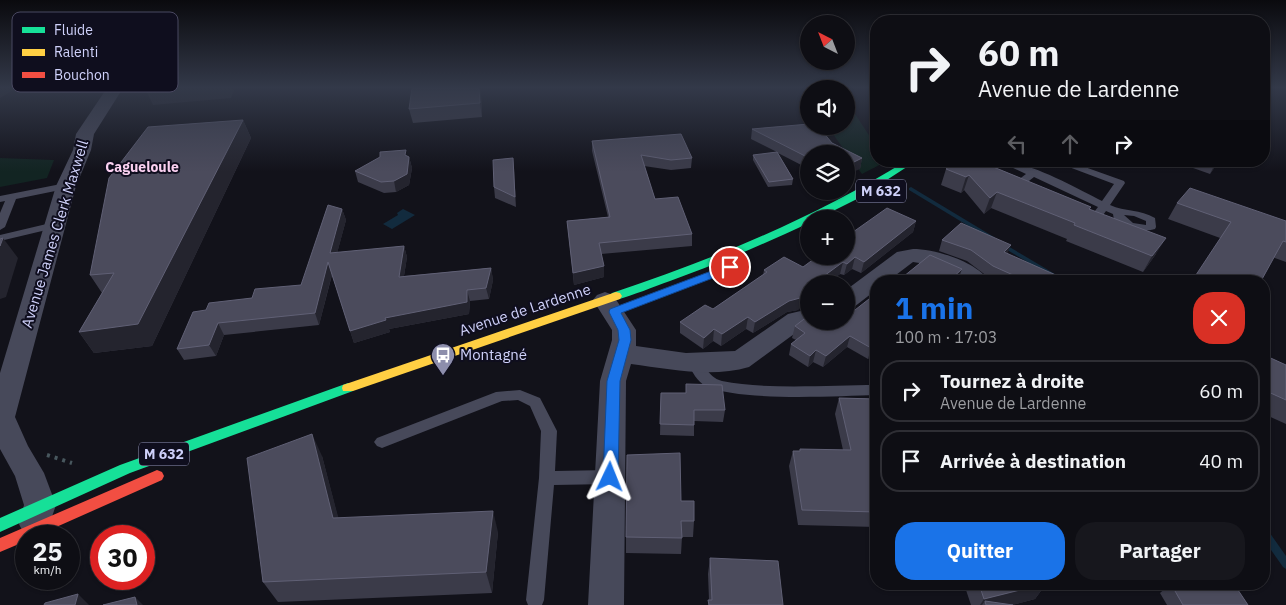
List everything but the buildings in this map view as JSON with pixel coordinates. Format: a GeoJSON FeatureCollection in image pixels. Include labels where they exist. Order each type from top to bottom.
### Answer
{"type":"FeatureCollection","features":[{"type":"Feature","properties":{"kind":"main road","name":"Avenue de Lardenne"},"geometry":{"type":"LineString","coordinates":[[37,517],[125,468],[404,367],[612,308],[660,281],[769,236],[848,200],[910,167]]}},
{"type":"Feature","properties":{"kind":"main road","name":"Avenue de Lardenne"},"geometry":{"type":"LineString","coordinates":[[846,210],[911,167]]}},
{"type":"Feature","properties":{"kind":"main road"},"geometry":{"type":"LineString","coordinates":[[777,247],[800,236]]}},
{"type":"Feature","properties":{"kind":"main road","name":"Avenue de Lardenne"},"geometry":{"type":"LineString","coordinates":[[254,435],[322,407],[408,376],[499,349]]}},
{"type":"Feature","properties":{"kind":"main road","name":"Avenue de Lardenne"},"geometry":{"type":"LineString","coordinates":[[0,524],[37,517],[165,472]]}},
{"type":"Feature","properties":{"kind":"main road","name":"M 632"},"geometry":{"type":"LineString","coordinates":[[0,545],[37,517]]}},
{"type":"Feature","properties":{"kind":"street","name":"Avenue James Clerk Maxwell"},"geometry":{"type":"LineString","coordinates":[[37,517],[29,473],[16,452],[0,418],[66,186],[82,150],[85,134],[97,116]]}},
{"type":"Feature","properties":{"kind":"street"},"geometry":{"type":"LineString","coordinates":[[881,275],[905,257],[911,255],[934,258],[970,275]]}},
{"type":"Feature","properties":{"kind":"street"},"geometry":{"type":"LineString","coordinates":[[855,295],[870,284]]}},
{"type":"Feature","properties":{"kind":"street"},"geometry":{"type":"LineString","coordinates":[[606,605],[613,381],[625,340],[624,330],[612,308]]}},
{"type":"Feature","properties":{"kind":"street"},"geometry":{"type":"LineString","coordinates":[[621,353],[694,362],[740,360],[800,319]]}},
{"type":"Feature","properties":{"kind":"lane"},"geometry":{"type":"LineString","coordinates":[[1018,167],[1060,184],[1119,213]]}},
{"type":"Feature","properties":{"kind":"lane"},"geometry":{"type":"LineString","coordinates":[[1075,167],[1120,183],[1093,221],[1075,214]]}},
{"type":"Feature","properties":{"kind":"lane"},"geometry":{"type":"LineString","coordinates":[[1022,192],[1014,188],[1033,173]]}},
{"type":"Feature","properties":{"kind":"lane"},"geometry":{"type":"LineString","coordinates":[[0,198],[66,186]]}},
{"type":"Feature","properties":{"kind":"lane"},"geometry":{"type":"LineString","coordinates":[[0,227],[12,196]]}},
{"type":"Feature","properties":{"kind":"lane"},"geometry":{"type":"LineString","coordinates":[[0,238],[56,225]]}},
{"type":"Feature","properties":{"kind":"lane"},"geometry":{"type":"LineString","coordinates":[[694,362],[698,372],[711,383],[739,388],[870,390]]}},
{"type":"Feature","properties":{"kind":"lane"},"geometry":{"type":"LineString","coordinates":[[382,442],[501,396],[520,395],[535,402],[548,431],[547,478],[535,600]]}},
{"type":"Feature","properties":{"kind":"lane"},"geometry":{"type":"LineString","coordinates":[[547,478],[610,477]]}},
{"type":"Feature","properties":{"kind":"path"},"geometry":{"type":"LineString","coordinates":[[43,453],[55,459],[78,463]]}},
{"type":"Feature","properties":{"kind":"green space"},"geometry":{"type":"Polygon","coordinates":[[[855,116],[857,116],[870,137],[870,167],[875,167],[862,174],[855,164],[855,145],[841,145],[834,135],[855,135],[855,116]]]}},
{"type":"Feature","properties":{"kind":"green space"},"geometry":{"type":"Polygon","coordinates":[[[0,158],[54,160],[47,178],[0,187],[0,158]]]}},
{"type":"Feature","properties":{"kind":"water"},"geometry":{"type":"Polygon","coordinates":[[[403,209],[415,215],[392,229],[383,224],[398,215],[397,213],[403,209]]]}},
{"type":"Feature","properties":{"kind":"waterway"},"geometry":{"type":"LineString","coordinates":[[911,189],[992,238]]}},
{"type":"Feature","properties":{"kind":"waterway"},"geometry":{"type":"LineString","coordinates":[[1001,244],[1053,275]]}},
{"type":"Feature","properties":{"kind":"waterway"},"geometry":{"type":"LineString","coordinates":[[1270,541],[1286,564]]}},
{"type":"Feature","properties":{"kind":"traffic: fast"},"geometry":{"type":"LineString","coordinates":[[616,296],[704,264],[791,227],[855,196],[902,167]]}},
{"type":"Feature","properties":{"kind":"traffic: fast"},"geometry":{"type":"LineString","coordinates":[[0,525],[125,469],[348,388]]}},
{"type":"Feature","properties":{"kind":"traffic: slow"},"geometry":{"type":"LineString","coordinates":[[348,388],[616,296]]}},
{"type":"Feature","properties":{"kind":"traffic: jam"},"geometry":{"type":"LineString","coordinates":[[0,545],[157,476]]}},
{"type":"Feature","properties":{"kind":"place","name":"Montagné"},"geometry":{"type":"Point","coordinates":[443,376]}},
{"type":"Feature","properties":{"kind":"district","name":"Cagueloule"},"geometry":{"type":"Point","coordinates":[142,167]}},
{"type":"Feature","properties":{"kind":"route"},"geometry":{"type":"LineString","coordinates":[[610,477],[613,381],[625,340],[624,330],[614,312],[730,267]]}}]}
